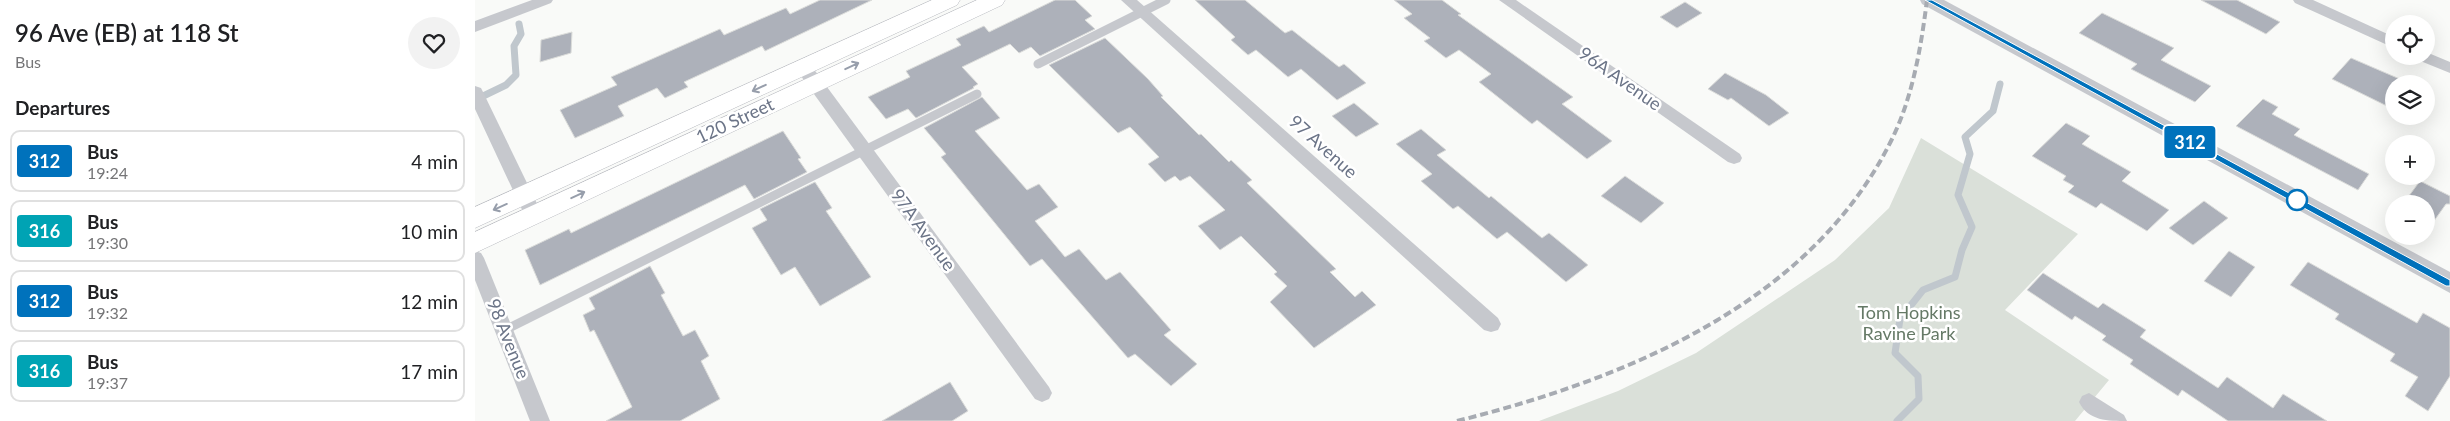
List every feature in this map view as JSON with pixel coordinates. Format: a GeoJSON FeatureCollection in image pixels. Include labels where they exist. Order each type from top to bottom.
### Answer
{"type":"FeatureCollection","features":[{"type":"Feature","properties":{"kind":"main road","name":"120 Street"},"geometry":{"type":"LineString","coordinates":[[475,243],[529,206],[809,75],[950,0]]}},
{"type":"Feature","properties":{"kind":"main road","name":"120 Street"},"geometry":{"type":"LineString","coordinates":[[809,75],[995,0]]}},
{"type":"Feature","properties":{"kind":"main road","name":"120 Street"},"geometry":{"type":"LineString","coordinates":[[475,218],[529,206]]}},
{"type":"Feature","properties":{"kind":"street"},"geometry":{"type":"LineString","coordinates":[[475,28],[546,0]]}},
{"type":"Feature","properties":{"kind":"street","name":"97 Avenue"},"geometry":{"type":"LineString","coordinates":[[1128,0],[1491,324]]}},
{"type":"Feature","properties":{"kind":"street","name":"96A Avenue"},"geometry":{"type":"LineString","coordinates":[[1506,0],[1734,158]]}},
{"type":"Feature","properties":{"kind":"street"},"geometry":{"type":"LineString","coordinates":[[1929,0],[2450,284]]}},
{"type":"Feature","properties":{"kind":"street"},"geometry":{"type":"LineString","coordinates":[[2300,0],[2385,39]]}},
{"type":"Feature","properties":{"kind":"street"},"geometry":{"type":"LineString","coordinates":[[2435,61],[2450,68]]}},
{"type":"Feature","properties":{"kind":"street","name":"97A Avenue"},"geometry":{"type":"LineString","coordinates":[[809,75],[1042,393]]}},
{"type":"Feature","properties":{"kind":"street"},"geometry":{"type":"LineString","coordinates":[[475,92],[529,206]]}},
{"type":"Feature","properties":{"kind":"street","name":"98 Avenue"},"geometry":{"type":"LineString","coordinates":[[475,258],[540,421]]}},
{"type":"Feature","properties":{"kind":"street"},"geometry":{"type":"LineString","coordinates":[[2089,402],[2117,421]]}},
{"type":"Feature","properties":{"kind":"lane"},"geometry":{"type":"LineString","coordinates":[[1038,64],[1166,0]]}},
{"type":"Feature","properties":{"kind":"lane"},"geometry":{"type":"LineString","coordinates":[[505,330],[977,94]]}},
{"type":"Feature","properties":{"kind":"green space","name":"Tom Hopkins Ravine Park"},"geometry":{"type":"Polygon","coordinates":[[[1921,138],[2078,234],[2005,310],[2109,380],[2075,421],[1539,421],[1618,391],[1696,353],[1835,260],[1889,208],[1921,138]]]}},
{"type":"Feature","properties":{"kind":"building"},"geometry":{"type":"Polygon","coordinates":[[[820,0],[872,0],[765,51],[762,46],[684,82],[688,87],[665,98],[657,88],[618,106],[624,116],[575,138],[560,110],[617,85],[611,77],[720,29],[724,35],[786,8],[790,14],[820,0]]]}},
{"type":"Feature","properties":{"kind":"building"},"geometry":{"type":"Polygon","coordinates":[[[1055,0],[1075,0],[1092,16],[1085,20],[1095,29],[1040,56],[1031,47],[1019,53],[1010,44],[962,67],[978,84],[974,88],[916,118],[908,109],[886,119],[868,97],[910,77],[906,71],[961,45],[956,39],[984,26],[989,32],[1055,0]]]}},
{"type":"Feature","properties":{"kind":"building"},"geometry":{"type":"Polygon","coordinates":[[[1195,0],[1245,0],[1285,33],[1292,30],[1339,67],[1344,64],[1366,83],[1337,100],[1301,69],[1288,77],[1256,50],[1248,55],[1231,40],[1235,37],[1195,0]]]}},
{"type":"Feature","properties":{"kind":"building"},"geometry":{"type":"Polygon","coordinates":[[[1394,0],[1442,0],[1461,14],[1458,15],[1573,97],[1562,104],[1612,141],[1587,159],[1537,120],[1532,124],[1479,82],[1491,74],[1459,50],[1446,58],[1424,41],[1430,38],[1404,18],[1412,14],[1394,0]]]}},
{"type":"Feature","properties":{"kind":"building"},"geometry":{"type":"Polygon","coordinates":[[[2201,0],[2237,0],[2280,22],[2266,34],[2201,0]]]}},
{"type":"Feature","properties":{"kind":"building"},"geometry":{"type":"Polygon","coordinates":[[[1685,2],[1702,13],[1677,28],[1660,17],[1685,2]]]}},
{"type":"Feature","properties":{"kind":"building"},"geometry":{"type":"Polygon","coordinates":[[[2102,13],[2174,48],[2161,60],[2211,86],[2195,102],[2131,69],[2137,64],[2079,33],[2102,13]]]}},
{"type":"Feature","properties":{"kind":"building"},"geometry":{"type":"Polygon","coordinates":[[[572,32],[571,53],[540,62],[541,40],[572,32]]]}},
{"type":"Feature","properties":{"kind":"building"},"geometry":{"type":"Polygon","coordinates":[[[1105,38],[1148,79],[1163,96],[1161,97],[1199,135],[1201,134],[1229,162],[1231,160],[1252,180],[1247,183],[1336,269],[1330,272],[1355,297],[1362,291],[1376,305],[1314,348],[1270,302],[1287,286],[1274,274],[1277,272],[1241,236],[1220,250],[1198,226],[1225,210],[1190,176],[1180,181],[1175,176],[1165,182],[1148,164],[1159,157],[1130,127],[1118,133],[1049,65],[1105,38]]]}},
{"type":"Feature","properties":{"kind":"building"},"geometry":{"type":"Polygon","coordinates":[[[2351,58],[2390,75],[2385,75],[2385,105],[2332,79],[2351,58]]]}},
{"type":"Feature","properties":{"kind":"building"},"geometry":{"type":"Polygon","coordinates":[[[1725,73],[1766,95],[1789,113],[1769,126],[1731,98],[1728,100],[1708,89],[1725,73]]]}},
{"type":"Feature","properties":{"kind":"building"},"geometry":{"type":"Polygon","coordinates":[[[982,97],[1000,118],[975,131],[1027,190],[1039,184],[1058,207],[1035,221],[1065,257],[1079,249],[1106,280],[1120,272],[1171,330],[1164,335],[1197,364],[1171,386],[1135,354],[1128,358],[1042,259],[1030,266],[941,157],[946,154],[924,128],[982,97]]]}},
{"type":"Feature","properties":{"kind":"building"},"geometry":{"type":"Polygon","coordinates":[[[2263,99],[2278,107],[2272,114],[2300,129],[2294,135],[2369,174],[2358,190],[2236,126],[2263,99]]]}},
{"type":"Feature","properties":{"kind":"building"},"geometry":{"type":"Polygon","coordinates":[[[1354,103],[1379,124],[1356,137],[1332,116],[1354,103]]]}},
{"type":"Feature","properties":{"kind":"building"},"geometry":{"type":"Polygon","coordinates":[[[2066,123],[2090,136],[2082,144],[2131,172],[2122,181],[2169,210],[2147,231],[2101,203],[2096,208],[2068,192],[2074,186],[2063,180],[2066,176],[2032,156],[2066,123]]]}},
{"type":"Feature","properties":{"kind":"building"},"geometry":{"type":"Polygon","coordinates":[[[1421,129],[1446,150],[1437,155],[1489,198],[1491,196],[1542,238],[1549,233],[1588,265],[1566,282],[1507,232],[1497,239],[1458,206],[1453,209],[1421,181],[1432,174],[1396,144],[1421,129]]]}},
{"type":"Feature","properties":{"kind":"building"},"geometry":{"type":"Polygon","coordinates":[[[783,131],[801,158],[798,159],[807,172],[754,199],[745,185],[540,285],[525,250],[569,229],[571,233],[783,131]]]}},
{"type":"Feature","properties":{"kind":"building"},"geometry":{"type":"Polygon","coordinates":[[[1625,176],[1664,203],[1641,223],[1601,196],[1625,176]]]}},
{"type":"Feature","properties":{"kind":"building"},"geometry":{"type":"Polygon","coordinates":[[[815,182],[832,208],[826,211],[871,277],[820,306],[795,267],[781,275],[752,228],[767,220],[760,209],[815,182]]]}},
{"type":"Feature","properties":{"kind":"building"},"geometry":{"type":"Polygon","coordinates":[[[2417,185],[2428,185],[2450,196],[2450,204],[2446,204],[2435,219],[2435,195],[2410,195],[2417,185]]]}},
{"type":"Feature","properties":{"kind":"building"},"geometry":{"type":"Polygon","coordinates":[[[2204,201],[2228,218],[2193,245],[2169,228],[2204,201]]]}},
{"type":"Feature","properties":{"kind":"building"},"geometry":{"type":"Polygon","coordinates":[[[2229,251],[2255,267],[2231,297],[2204,281],[2229,251]]]}},
{"type":"Feature","properties":{"kind":"building"},"geometry":{"type":"Polygon","coordinates":[[[2308,262],[2417,323],[2423,313],[2450,328],[2450,376],[2428,411],[2405,396],[2418,377],[2390,361],[2395,354],[2335,319],[2339,314],[2290,285],[2308,262]]]}},
{"type":"Feature","properties":{"kind":"building"},"geometry":{"type":"Polygon","coordinates":[[[650,266],[665,293],[661,295],[683,336],[695,330],[709,356],[701,361],[720,399],[680,421],[606,421],[632,407],[594,330],[590,332],[583,315],[595,309],[589,298],[650,266]]]}},
{"type":"Feature","properties":{"kind":"building"},"geometry":{"type":"Polygon","coordinates":[[[2043,273],[2098,308],[2103,303],[2146,330],[2140,337],[2218,388],[2227,377],[2273,408],[2283,394],[2327,421],[2228,421],[2182,390],[2178,396],[2130,364],[2133,360],[2102,340],[2106,336],[2075,316],[2072,320],[2027,290],[2043,273]]]}},
{"type":"Feature","properties":{"kind":"building"},"geometry":{"type":"Polygon","coordinates":[[[950,382],[968,411],[952,421],[882,421],[950,382]]]}},
{"type":"Feature","properties":{"kind":"waterway"},"geometry":{"type":"LineString","coordinates":[[475,100],[506,85],[516,75],[514,46],[521,34],[519,24]]}},
{"type":"Feature","properties":{"kind":"waterway"},"geometry":{"type":"LineString","coordinates":[[1897,421],[1919,399],[1918,376],[1895,353],[1900,319],[1923,290],[1955,277],[1962,250],[1972,227],[1958,195],[1970,154],[1965,137],[1993,111],[2000,84]]}},
{"type":"Feature","properties":{"kind":"railway"},"geometry":{"type":"LineString","coordinates":[[1457,421],[1521,404],[1647,357],[1707,326],[1763,290],[1813,247],[1857,197],[1892,139],[1911,89],[1919,53],[1927,0]]}},
{"type":"Feature","properties":{"kind":"bus line","name":"312"},"geometry":{"type":"LineString","coordinates":[[1929,0],[2450,283]]}}]}
